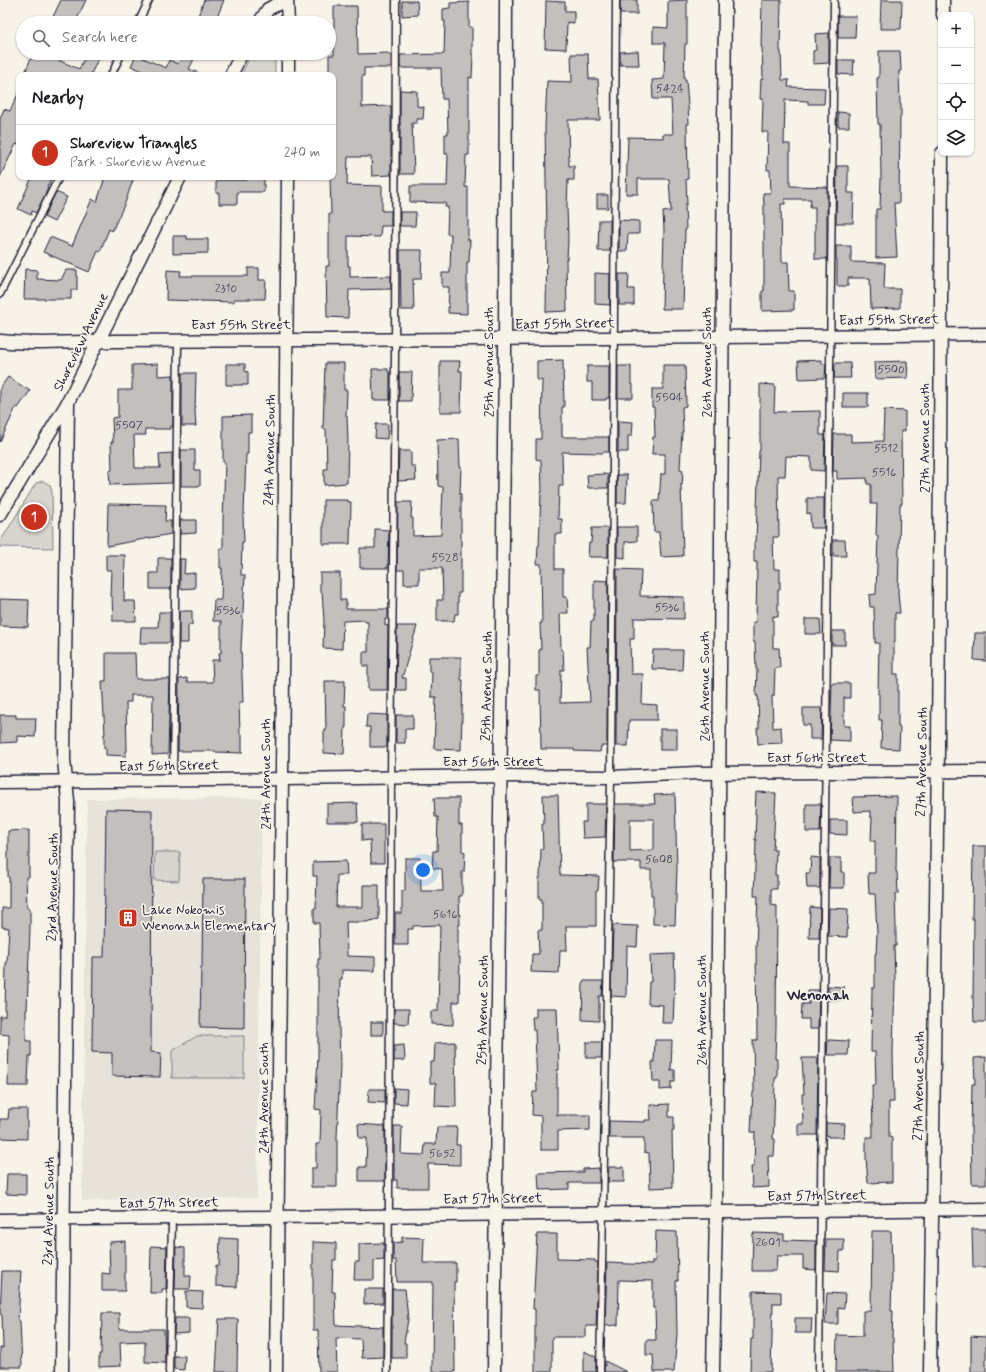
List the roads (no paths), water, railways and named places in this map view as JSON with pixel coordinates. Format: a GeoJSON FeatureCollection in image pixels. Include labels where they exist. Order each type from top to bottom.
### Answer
{"type":"FeatureCollection","features":[{"type":"Feature","properties":{"kind":"street"},"geometry":{"type":"LineString","coordinates":[[264,16],[268,9],[286,0],[287,16]]}},
{"type":"Feature","properties":{"kind":"street","name":"25th Avenue South"},"geometry":{"type":"LineString","coordinates":[[494,1372],[505,340],[506,0]]}},
{"type":"Feature","properties":{"kind":"street","name":"26th Avenue South"},"geometry":{"type":"LineString","coordinates":[[713,1372],[716,1212],[725,0]]}},
{"type":"Feature","properties":{"kind":"street"},"geometry":{"type":"LineString","coordinates":[[943,0],[943,12]]}},
{"type":"Feature","properties":{"kind":"street"},"geometry":{"type":"LineString","coordinates":[[232,72],[238,60]]}},
{"type":"Feature","properties":{"kind":"street"},"geometry":{"type":"LineString","coordinates":[[288,60],[288,72]]}},
{"type":"Feature","properties":{"kind":"street","name":"27th Avenue South"},"geometry":{"type":"LineString","coordinates":[[930,1372],[933,1209],[942,156]]}},
{"type":"Feature","properties":{"kind":"street","name":"Shoreview Avenue"},"geometry":{"type":"LineString","coordinates":[[0,515],[68,402],[179,180]]}},
{"type":"Feature","properties":{"kind":"street","name":"24th Avenue South"},"geometry":{"type":"LineString","coordinates":[[276,1372],[288,180]]}},
{"type":"Feature","properties":{"kind":"street","name":"East 55th Street"},"geometry":{"type":"LineString","coordinates":[[0,341],[22,344],[48,344],[178,341],[505,340],[986,334]]}},
{"type":"Feature","properties":{"kind":"street","name":"23rd Avenue South"},"geometry":{"type":"LineString","coordinates":[[62,1372],[68,801],[64,760],[68,402]]}},
{"type":"Feature","properties":{"kind":"street","name":"East 56th Street"},"geometry":{"type":"LineString","coordinates":[[0,782],[501,776],[611,777],[697,773],[986,771]]}},
{"type":"Feature","properties":{"kind":"street","name":"East 57th Street"},"geometry":{"type":"LineString","coordinates":[[0,1220],[986,1209]]}},
{"type":"Feature","properties":{"kind":"lane"},"geometry":{"type":"LineString","coordinates":[[141,16],[149,0]]}},
{"type":"Feature","properties":{"kind":"lane"},"geometry":{"type":"LineString","coordinates":[[387,1372],[389,1216],[390,778],[395,340],[396,0]]}},
{"type":"Feature","properties":{"kind":"lane"},"geometry":{"type":"LineString","coordinates":[[600,1372],[611,777],[616,0]]}},
{"type":"Feature","properties":{"kind":"lane"},"geometry":{"type":"LineString","coordinates":[[819,1372],[834,0]]}},
{"type":"Feature","properties":{"kind":"lane"},"geometry":{"type":"LineString","coordinates":[[112,72],[118,60]]}},
{"type":"Feature","properties":{"kind":"lane"},"geometry":{"type":"LineString","coordinates":[[0,294],[57,180]]}},
{"type":"Feature","properties":{"kind":"lane"},"geometry":{"type":"LineString","coordinates":[[173,781],[178,341]]}},
{"type":"Feature","properties":{"kind":"lane"},"geometry":{"type":"LineString","coordinates":[[169,1372],[172,1218]]}},
{"type":"Feature","properties":{"kind":"place","name":"Shoreview Triangles"},"geometry":{"type":"Point","coordinates":[34,517]}},
{"type":"Feature","properties":{"kind":"place","name":"Lake Nokomis Wenonah Elementary"},"geometry":{"type":"Point","coordinates":[128,918]}},
{"type":"Feature","properties":{"kind":"district","name":"Wenonah"},"geometry":{"type":"Point","coordinates":[818,996]}}]}
